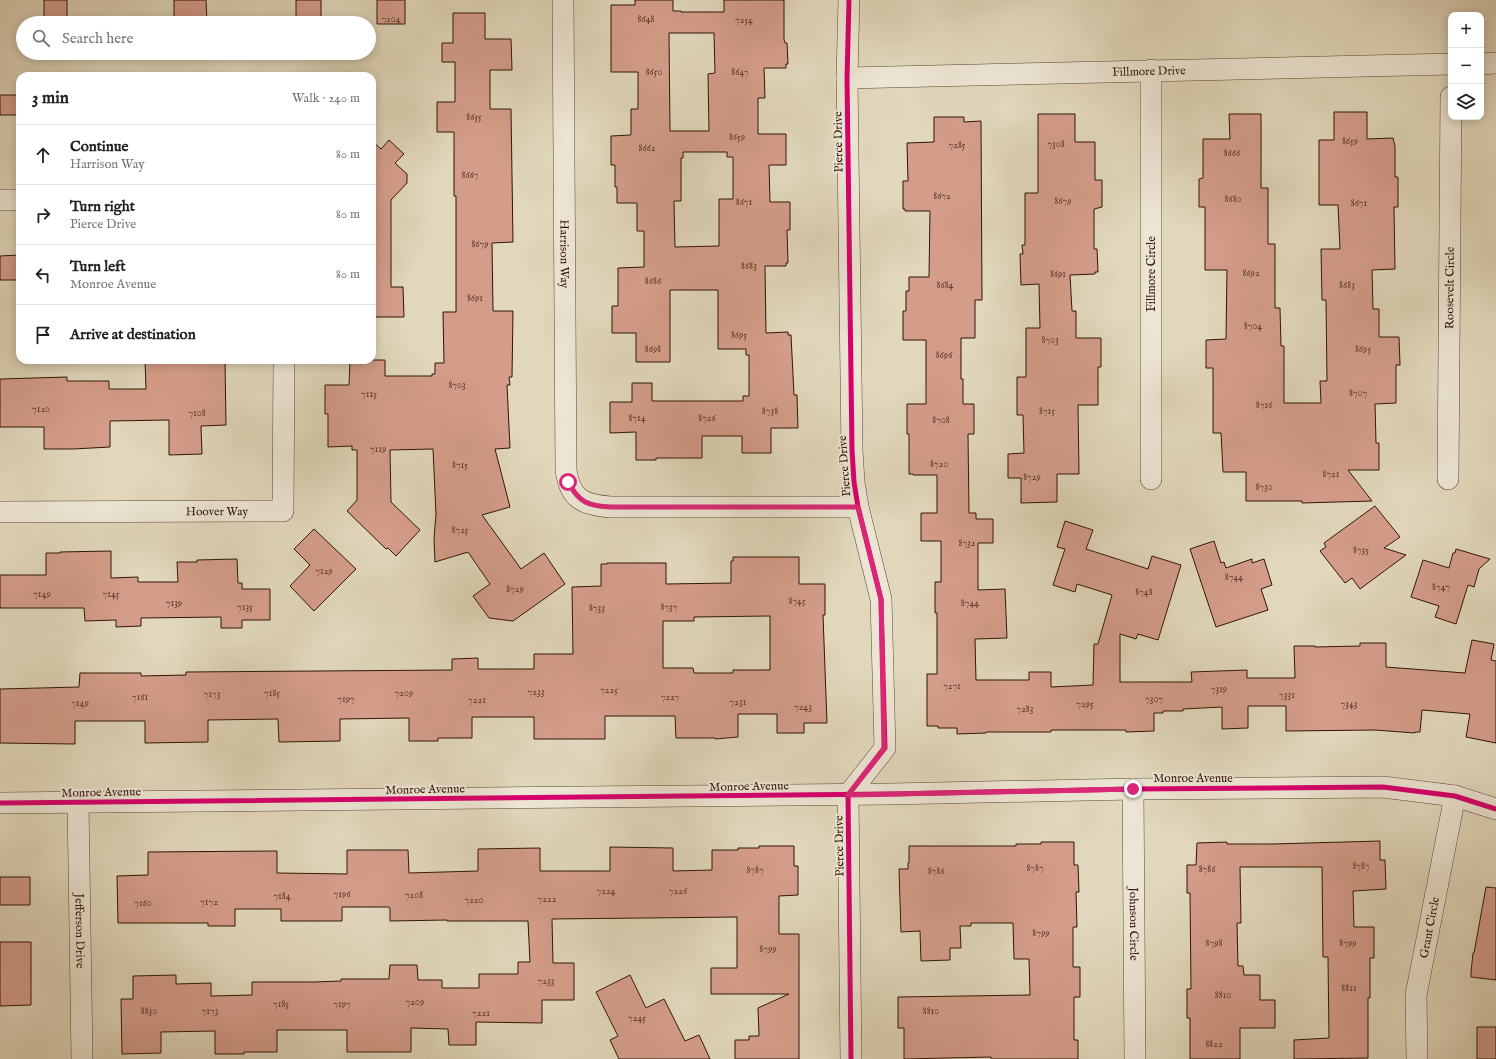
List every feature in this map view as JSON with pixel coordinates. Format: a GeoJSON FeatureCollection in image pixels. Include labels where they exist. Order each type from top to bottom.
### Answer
{"type":"FeatureCollection","features":[{"type":"Feature","properties":{"kind":"street","name":"Harrison Way"},"geometry":{"type":"LineString","coordinates":[[563,0],[566,470],[568,482],[580,508],[596,506],[858,507]]}},
{"type":"Feature","properties":{"kind":"street","name":"Pierce Drive"},"geometry":{"type":"LineString","coordinates":[[848,0],[847,78],[852,450],[854,482],[858,507],[881,599],[884,748],[848,795],[851,1059]]}},
{"type":"Feature","properties":{"kind":"street","name":"Fillmore Drive"},"geometry":{"type":"LineString","coordinates":[[847,78],[1448,64]]}},
{"type":"Feature","properties":{"kind":"street"},"geometry":{"type":"LineString","coordinates":[[1484,64],[1496,64]]}},
{"type":"Feature","properties":{"kind":"street","name":"Fillmore Circle"},"geometry":{"type":"LineString","coordinates":[[1151,70],[1151,479]]}},
{"type":"Feature","properties":{"kind":"street","name":"Roosevelt Circle"},"geometry":{"type":"LineString","coordinates":[[1448,479],[1451,120]]}},
{"type":"Feature","properties":{"kind":"street"},"geometry":{"type":"LineString","coordinates":[[0,200],[16,200]]}},
{"type":"Feature","properties":{"kind":"street","name":"Hoover Way"},"geometry":{"type":"LineString","coordinates":[[0,512],[283,511],[284,364]]}},
{"type":"Feature","properties":{"kind":"street","name":"Monroe Avenue"},"geometry":{"type":"LineString","coordinates":[[0,803],[848,795],[1133,789],[1383,787],[1455,796],[1496,809]]}},
{"type":"Feature","properties":{"kind":"street","name":"Johnson Circle"},"geometry":{"type":"LineString","coordinates":[[1133,789],[1135,1059]]}},
{"type":"Feature","properties":{"kind":"street","name":"Grant Circle"},"geometry":{"type":"LineString","coordinates":[[1417,1059],[1416,995],[1455,796]]}},
{"type":"Feature","properties":{"kind":"street","name":"Jefferson Drive"},"geometry":{"type":"LineString","coordinates":[[78,802],[82,1059]]}},
{"type":"Feature","properties":{"kind":"building"},"geometry":{"type":"Polygon","coordinates":[[[44,0],[67,0],[67,16],[44,16],[44,0]]]}},
{"type":"Feature","properties":{"kind":"building"},"geometry":{"type":"Polygon","coordinates":[[[174,0],[206,0],[207,16],[174,16],[174,0]]]}},
{"type":"Feature","properties":{"kind":"building"},"geometry":{"type":"Polygon","coordinates":[[[296,0],[321,0],[321,16],[296,16],[296,0]]]}},
{"type":"Feature","properties":{"kind":"building"},"geometry":{"type":"Polygon","coordinates":[[[377,0],[405,0],[405,24],[377,24],[377,0]]]}},
{"type":"Feature","properties":{"kind":"building"},"geometry":{"type":"Polygon","coordinates":[[[635,0],[673,0],[673,11],[724,12],[724,0],[784,0],[784,39],[785,43],[787,43],[788,64],[786,64],[786,68],[764,68],[765,98],[758,98],[758,134],[786,134],[786,165],[769,165],[770,202],[790,202],[790,230],[787,230],[788,263],[786,263],[786,266],[765,266],[766,333],[788,332],[788,335],[791,335],[794,395],[797,395],[798,428],[771,428],[771,453],[742,453],[742,436],[702,436],[702,458],[656,458],[656,460],[636,460],[636,432],[610,433],[610,402],[632,402],[632,383],[652,383],[652,401],[743,401],[743,396],[749,396],[749,355],[746,355],[746,349],[718,349],[718,290],[670,290],[670,362],[636,362],[636,333],[612,333],[612,306],[618,306],[618,268],[644,267],[644,231],[637,231],[637,203],[617,203],[615,165],[611,165],[611,136],[631,135],[631,109],[638,109],[638,72],[611,72],[611,5],[635,5],[635,0]],[[669,33],[670,131],[709,131],[708,74],[715,73],[714,33],[669,33]],[[683,152],[683,158],[681,158],[681,201],[674,201],[675,247],[719,246],[719,199],[733,199],[733,157],[727,157],[727,152],[683,152]]]}},
{"type":"Feature","properties":{"kind":"building"},"geometry":{"type":"Polygon","coordinates":[[[453,13],[485,13],[485,39],[511,39],[512,70],[490,70],[490,109],[511,109],[513,242],[492,243],[493,311],[513,311],[512,377],[509,377],[510,385],[507,385],[510,448],[495,449],[510,507],[482,515],[521,569],[544,553],[565,584],[513,621],[489,618],[473,596],[490,584],[468,552],[435,562],[434,539],[436,514],[433,449],[390,450],[391,502],[420,530],[396,556],[388,548],[386,549],[347,511],[357,500],[357,450],[352,450],[352,446],[328,447],[328,414],[325,414],[325,385],[349,385],[350,364],[376,364],[376,360],[385,360],[385,376],[432,376],[432,374],[435,374],[435,363],[444,363],[443,312],[456,312],[456,196],[454,196],[454,132],[437,132],[437,102],[455,102],[455,62],[442,62],[442,43],[453,43],[453,13]]]}},
{"type":"Feature","properties":{"kind":"building"},"geometry":{"type":"Polygon","coordinates":[[[0,95],[16,95],[16,115],[0,115],[0,95]]]}},
{"type":"Feature","properties":{"kind":"building"},"geometry":{"type":"Polygon","coordinates":[[[1334,112],[1367,112],[1367,139],[1393,138],[1395,146],[1395,177],[1398,177],[1398,207],[1394,207],[1395,269],[1372,270],[1373,309],[1379,309],[1379,337],[1399,337],[1400,365],[1396,365],[1396,403],[1375,404],[1376,443],[1379,443],[1379,470],[1348,470],[1372,501],[1302,503],[1302,501],[1246,501],[1246,472],[1223,472],[1221,433],[1213,433],[1213,368],[1206,368],[1206,340],[1226,339],[1227,270],[1205,270],[1205,207],[1199,207],[1199,179],[1203,178],[1203,139],[1230,139],[1229,114],[1261,114],[1261,188],[1268,188],[1268,244],[1275,244],[1275,308],[1280,308],[1281,346],[1284,346],[1284,403],[1321,403],[1320,381],[1327,381],[1326,300],[1322,300],[1321,249],[1340,249],[1338,205],[1319,205],[1319,140],[1334,140],[1334,112]]]}},
{"type":"Feature","properties":{"kind":"building"},"geometry":{"type":"Polygon","coordinates":[[[1038,114],[1075,114],[1075,142],[1095,142],[1095,180],[1102,180],[1102,207],[1094,209],[1094,249],[1097,249],[1098,272],[1095,272],[1095,274],[1070,275],[1072,311],[1076,311],[1076,338],[1101,338],[1101,367],[1098,367],[1098,405],[1078,405],[1079,474],[1057,474],[1057,502],[1021,503],[1021,478],[1008,478],[1008,454],[1024,453],[1023,415],[1017,415],[1017,377],[1026,377],[1026,328],[1040,328],[1039,284],[1021,285],[1020,254],[1023,254],[1022,245],[1025,245],[1025,193],[1038,193],[1038,114]]]}},
{"type":"Feature","properties":{"kind":"building"},"geometry":{"type":"Polygon","coordinates":[[[934,117],[964,117],[964,122],[981,121],[982,300],[975,300],[975,338],[961,338],[961,379],[963,379],[963,404],[974,404],[974,434],[968,434],[969,513],[976,513],[976,519],[993,519],[993,543],[978,543],[978,590],[1005,589],[1007,638],[975,639],[976,680],[1029,680],[1029,672],[1051,672],[1051,687],[1093,685],[1094,644],[1098,644],[1112,595],[1077,584],[1075,592],[1053,585],[1065,549],[1057,547],[1065,521],[1093,530],[1086,549],[1148,569],[1152,556],[1181,565],[1158,640],[1138,634],[1136,639],[1120,634],[1120,682],[1192,682],[1191,672],[1247,670],[1247,678],[1295,678],[1294,646],[1360,646],[1360,643],[1386,643],[1386,667],[1465,673],[1472,640],[1494,644],[1491,660],[1496,661],[1496,743],[1466,737],[1470,714],[1422,710],[1420,732],[1415,733],[1375,730],[1286,731],[1286,706],[1248,706],[1248,728],[1222,729],[1222,707],[1183,709],[1183,711],[1163,711],[1163,713],[1154,713],[1154,731],[1126,732],[1126,730],[1051,730],[1051,732],[986,732],[957,734],[957,728],[938,728],[938,726],[927,726],[927,674],[937,674],[937,613],[935,613],[935,582],[941,582],[941,541],[921,541],[921,513],[937,513],[937,475],[909,474],[907,404],[926,404],[926,340],[903,340],[903,311],[906,311],[906,291],[909,291],[909,277],[929,277],[930,211],[905,211],[905,209],[903,209],[903,181],[908,181],[907,143],[934,142],[934,117]]]}},
{"type":"Feature","properties":{"kind":"building"},"geometry":{"type":"Polygon","coordinates":[[[389,140],[404,154],[395,163],[407,174],[407,183],[391,200],[391,287],[403,287],[404,317],[376,317],[376,145],[381,149],[389,140]]]}},
{"type":"Feature","properties":{"kind":"building"},"geometry":{"type":"Polygon","coordinates":[[[16,255],[16,280],[0,280],[0,256],[16,255]]]}},
{"type":"Feature","properties":{"kind":"building"},"geometry":{"type":"Polygon","coordinates":[[[145,364],[225,364],[226,425],[201,426],[202,454],[169,455],[169,420],[110,421],[110,447],[73,449],[44,449],[44,427],[0,427],[0,379],[67,377],[67,381],[109,381],[109,389],[146,389],[145,364]]]}},
{"type":"Feature","properties":{"kind":"building"},"geometry":{"type":"Polygon","coordinates":[[[1375,506],[1400,537],[1384,548],[1406,555],[1360,589],[1352,578],[1345,583],[1320,551],[1326,547],[1324,543],[1375,506]]]}},
{"type":"Feature","properties":{"kind":"building"},"geometry":{"type":"Polygon","coordinates":[[[314,529],[356,569],[314,611],[290,586],[310,565],[294,549],[314,529]]]}},
{"type":"Feature","properties":{"kind":"building"},"geometry":{"type":"Polygon","coordinates":[[[1214,541],[1221,563],[1224,562],[1226,568],[1252,559],[1252,563],[1264,559],[1272,585],[1261,589],[1268,610],[1216,627],[1190,549],[1214,541]]]}},
{"type":"Feature","properties":{"kind":"building"},"geometry":{"type":"Polygon","coordinates":[[[1456,549],[1490,559],[1479,569],[1474,587],[1468,585],[1456,624],[1435,617],[1439,606],[1411,597],[1423,560],[1449,568],[1453,553],[1455,553],[1456,549]]]}},
{"type":"Feature","properties":{"kind":"building"},"geometry":{"type":"Polygon","coordinates":[[[111,551],[111,578],[138,577],[138,582],[178,582],[177,562],[237,559],[238,583],[242,583],[242,589],[270,589],[270,620],[242,620],[242,628],[221,628],[221,617],[141,618],[141,626],[116,627],[116,620],[85,621],[84,608],[0,608],[0,575],[46,575],[46,553],[111,551]]]}},
{"type":"Feature","properties":{"kind":"building"},"geometry":{"type":"Polygon","coordinates":[[[733,557],[799,557],[799,584],[825,584],[825,615],[823,615],[827,723],[804,723],[804,733],[777,733],[777,714],[738,714],[738,737],[715,739],[676,738],[675,716],[605,716],[605,739],[534,739],[534,717],[472,717],[472,738],[438,738],[438,741],[409,741],[409,718],[340,719],[340,741],[279,742],[278,719],[208,720],[208,742],[145,743],[145,721],[75,721],[75,744],[0,743],[0,689],[79,687],[80,673],[141,673],[141,676],[186,675],[186,672],[452,670],[452,659],[478,658],[478,669],[534,669],[534,654],[573,654],[572,587],[601,586],[601,564],[666,563],[666,584],[731,583],[731,561],[733,561],[733,557]],[[770,616],[694,617],[694,621],[663,621],[663,668],[693,668],[694,673],[733,673],[733,670],[770,670],[770,616]]]}},
{"type":"Feature","properties":{"kind":"building"},"geometry":{"type":"Polygon","coordinates":[[[1380,841],[1380,860],[1385,860],[1386,889],[1353,891],[1354,927],[1374,927],[1374,958],[1370,958],[1370,998],[1368,998],[1368,1058],[1294,1059],[1294,1040],[1329,1038],[1328,957],[1323,957],[1322,867],[1240,867],[1241,923],[1237,923],[1238,966],[1243,966],[1244,975],[1260,975],[1260,1000],[1275,1000],[1275,1028],[1240,1028],[1240,1059],[1190,1059],[1190,1018],[1187,1018],[1187,989],[1191,989],[1190,893],[1187,893],[1187,865],[1196,865],[1197,843],[1227,842],[1227,844],[1273,844],[1380,841]]]}},
{"type":"Feature","properties":{"kind":"building"},"geometry":{"type":"Polygon","coordinates":[[[1041,842],[1074,842],[1074,865],[1078,865],[1079,892],[1076,892],[1077,927],[1073,927],[1073,967],[1080,967],[1080,997],[1074,997],[1074,1040],[1078,1040],[1078,1059],[991,1059],[991,1057],[904,1059],[904,1028],[898,1028],[898,997],[1030,995],[1029,959],[1014,959],[1013,923],[971,923],[971,926],[960,926],[961,948],[950,948],[950,960],[921,961],[920,931],[901,932],[899,869],[908,869],[909,846],[1016,846],[1016,844],[1041,844],[1041,842]]]}},
{"type":"Feature","properties":{"kind":"building"},"geometry":{"type":"Polygon","coordinates":[[[759,846],[794,846],[794,866],[798,866],[798,895],[779,896],[779,934],[799,934],[799,1059],[735,1059],[735,1040],[749,1040],[749,1036],[759,1036],[758,1008],[789,994],[711,994],[711,968],[737,968],[737,917],[552,919],[553,963],[574,963],[574,1000],[542,1000],[542,1023],[476,1022],[476,1045],[449,1045],[448,1029],[411,1028],[411,1052],[347,1052],[347,1030],[277,1030],[277,1052],[215,1054],[215,1031],[161,1032],[161,1053],[122,1054],[121,999],[133,999],[133,976],[176,975],[176,984],[211,983],[211,996],[252,995],[252,982],[315,982],[341,981],[341,979],[389,979],[390,965],[417,965],[418,980],[442,980],[442,988],[479,988],[479,974],[518,974],[518,962],[530,962],[528,921],[390,921],[390,908],[388,907],[342,907],[342,921],[281,921],[281,909],[235,909],[235,926],[208,926],[208,923],[118,923],[117,876],[148,875],[148,852],[277,851],[277,873],[347,874],[347,850],[408,850],[409,873],[478,871],[478,849],[540,848],[540,871],[610,871],[610,847],[673,848],[673,871],[712,870],[712,850],[738,850],[738,848],[759,848],[759,846]]]}},
{"type":"Feature","properties":{"kind":"building"},"geometry":{"type":"Polygon","coordinates":[[[0,877],[30,877],[30,905],[0,905],[0,877]]]}},
{"type":"Feature","properties":{"kind":"building"},"geometry":{"type":"Polygon","coordinates":[[[1486,887],[1496,888],[1496,980],[1471,977],[1473,953],[1486,887]]]}},
{"type":"Feature","properties":{"kind":"building"},"geometry":{"type":"Polygon","coordinates":[[[0,942],[31,942],[31,1005],[0,1006],[0,942]]]}},
{"type":"Feature","properties":{"kind":"building"},"geometry":{"type":"Polygon","coordinates":[[[630,975],[646,1008],[664,999],[685,1041],[699,1035],[710,1059],[619,1059],[610,1040],[618,1036],[596,992],[630,975]]]}},
{"type":"Feature","properties":{"kind":"building"},"geometry":{"type":"Polygon","coordinates":[[[1477,1027],[1496,1027],[1496,1059],[1477,1059],[1477,1027]]]}},
{"type":"Feature","properties":{"kind":"cycle path"},"geometry":{"type":"LineString","coordinates":[[849,0],[847,78],[852,450],[854,482],[858,507],[881,599],[885,748],[848,795],[851,1059]]}},
{"type":"Feature","properties":{"kind":"cycle path"},"geometry":{"type":"LineString","coordinates":[[0,803],[890,794],[1133,789],[1383,787],[1455,796],[1496,809]]}},
{"type":"Feature","properties":{"kind":"route"},"geometry":{"type":"LineString","coordinates":[[568,482],[573,493],[583,502],[596,506],[858,507],[881,599],[884,748],[848,795],[1133,789]]}}]}
